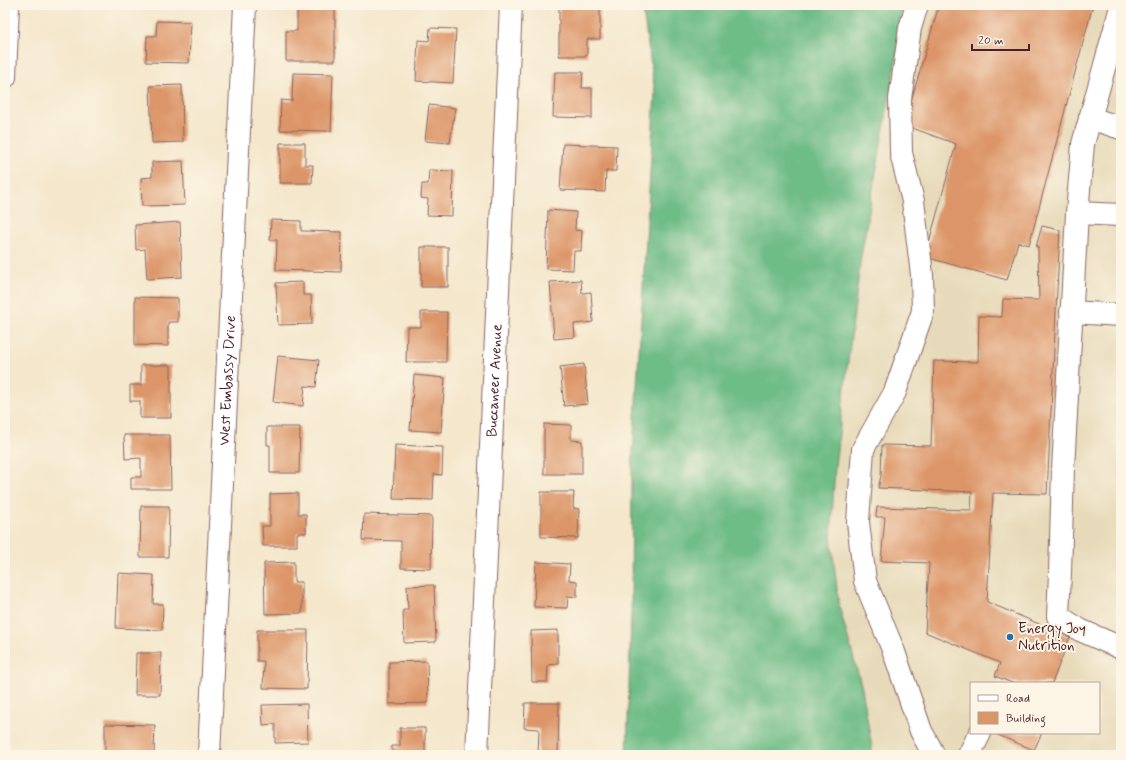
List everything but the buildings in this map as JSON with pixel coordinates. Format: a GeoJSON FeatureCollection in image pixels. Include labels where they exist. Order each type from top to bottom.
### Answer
{"type":"FeatureCollection","features":[{"type":"Feature","properties":{"kind":"main road"},"geometry":{"type":"LineString","coordinates":[[5,77],[8,5]]}},
{"type":"Feature","properties":{"kind":"main road","name":"West Embassy Drive"},"geometry":{"type":"LineString","coordinates":[[209,755],[245,5]]}},
{"type":"Feature","properties":{"kind":"main road","name":"Buccaneer Avenue"},"geometry":{"type":"LineString","coordinates":[[476,755],[511,5]]}},
{"type":"Feature","properties":{"kind":"main road"},"geometry":{"type":"LineString","coordinates":[[917,5],[910,28],[900,99],[900,153],[913,201],[922,275],[923,311],[895,392],[863,449],[858,522],[865,581],[894,652],[921,731],[934,755]]}},
{"type":"Feature","properties":{"kind":"main road"},"geometry":{"type":"LineString","coordinates":[[1121,7],[1083,144],[1077,212],[1063,469],[1058,616],[1080,630],[1121,648]]}},
{"type":"Feature","properties":{"kind":"main road"},"geometry":{"type":"LineString","coordinates":[[1090,118],[1121,128]]}},
{"type":"Feature","properties":{"kind":"main road"},"geometry":{"type":"LineString","coordinates":[[1077,212],[1121,215]]}},
{"type":"Feature","properties":{"kind":"main road"},"geometry":{"type":"LineString","coordinates":[[1072,312],[1121,315]]}},
{"type":"Feature","properties":{"kind":"main road"},"geometry":{"type":"LineString","coordinates":[[969,755],[980,734]]}},
{"type":"Feature","properties":{"kind":"shaded area"},"geometry":{"type":"Polygon","coordinates":[[[902,5],[1121,5],[1121,755],[871,755],[872,748],[862,688],[839,606],[831,537],[835,466],[861,256],[899,44],[902,5]]]}},
{"type":"Feature","properties":{"kind":"green space"},"geometry":{"type":"Polygon","coordinates":[[[642,5],[902,5],[899,44],[861,256],[835,466],[831,537],[839,606],[862,688],[872,748],[871,755],[627,755],[631,617],[632,467],[655,92],[642,5]]]}},
{"type":"Feature","properties":{"kind":"place","name":"Energy Joy Nutrition"},"geometry":{"type":"Point","coordinates":[1010,637]}}]}
